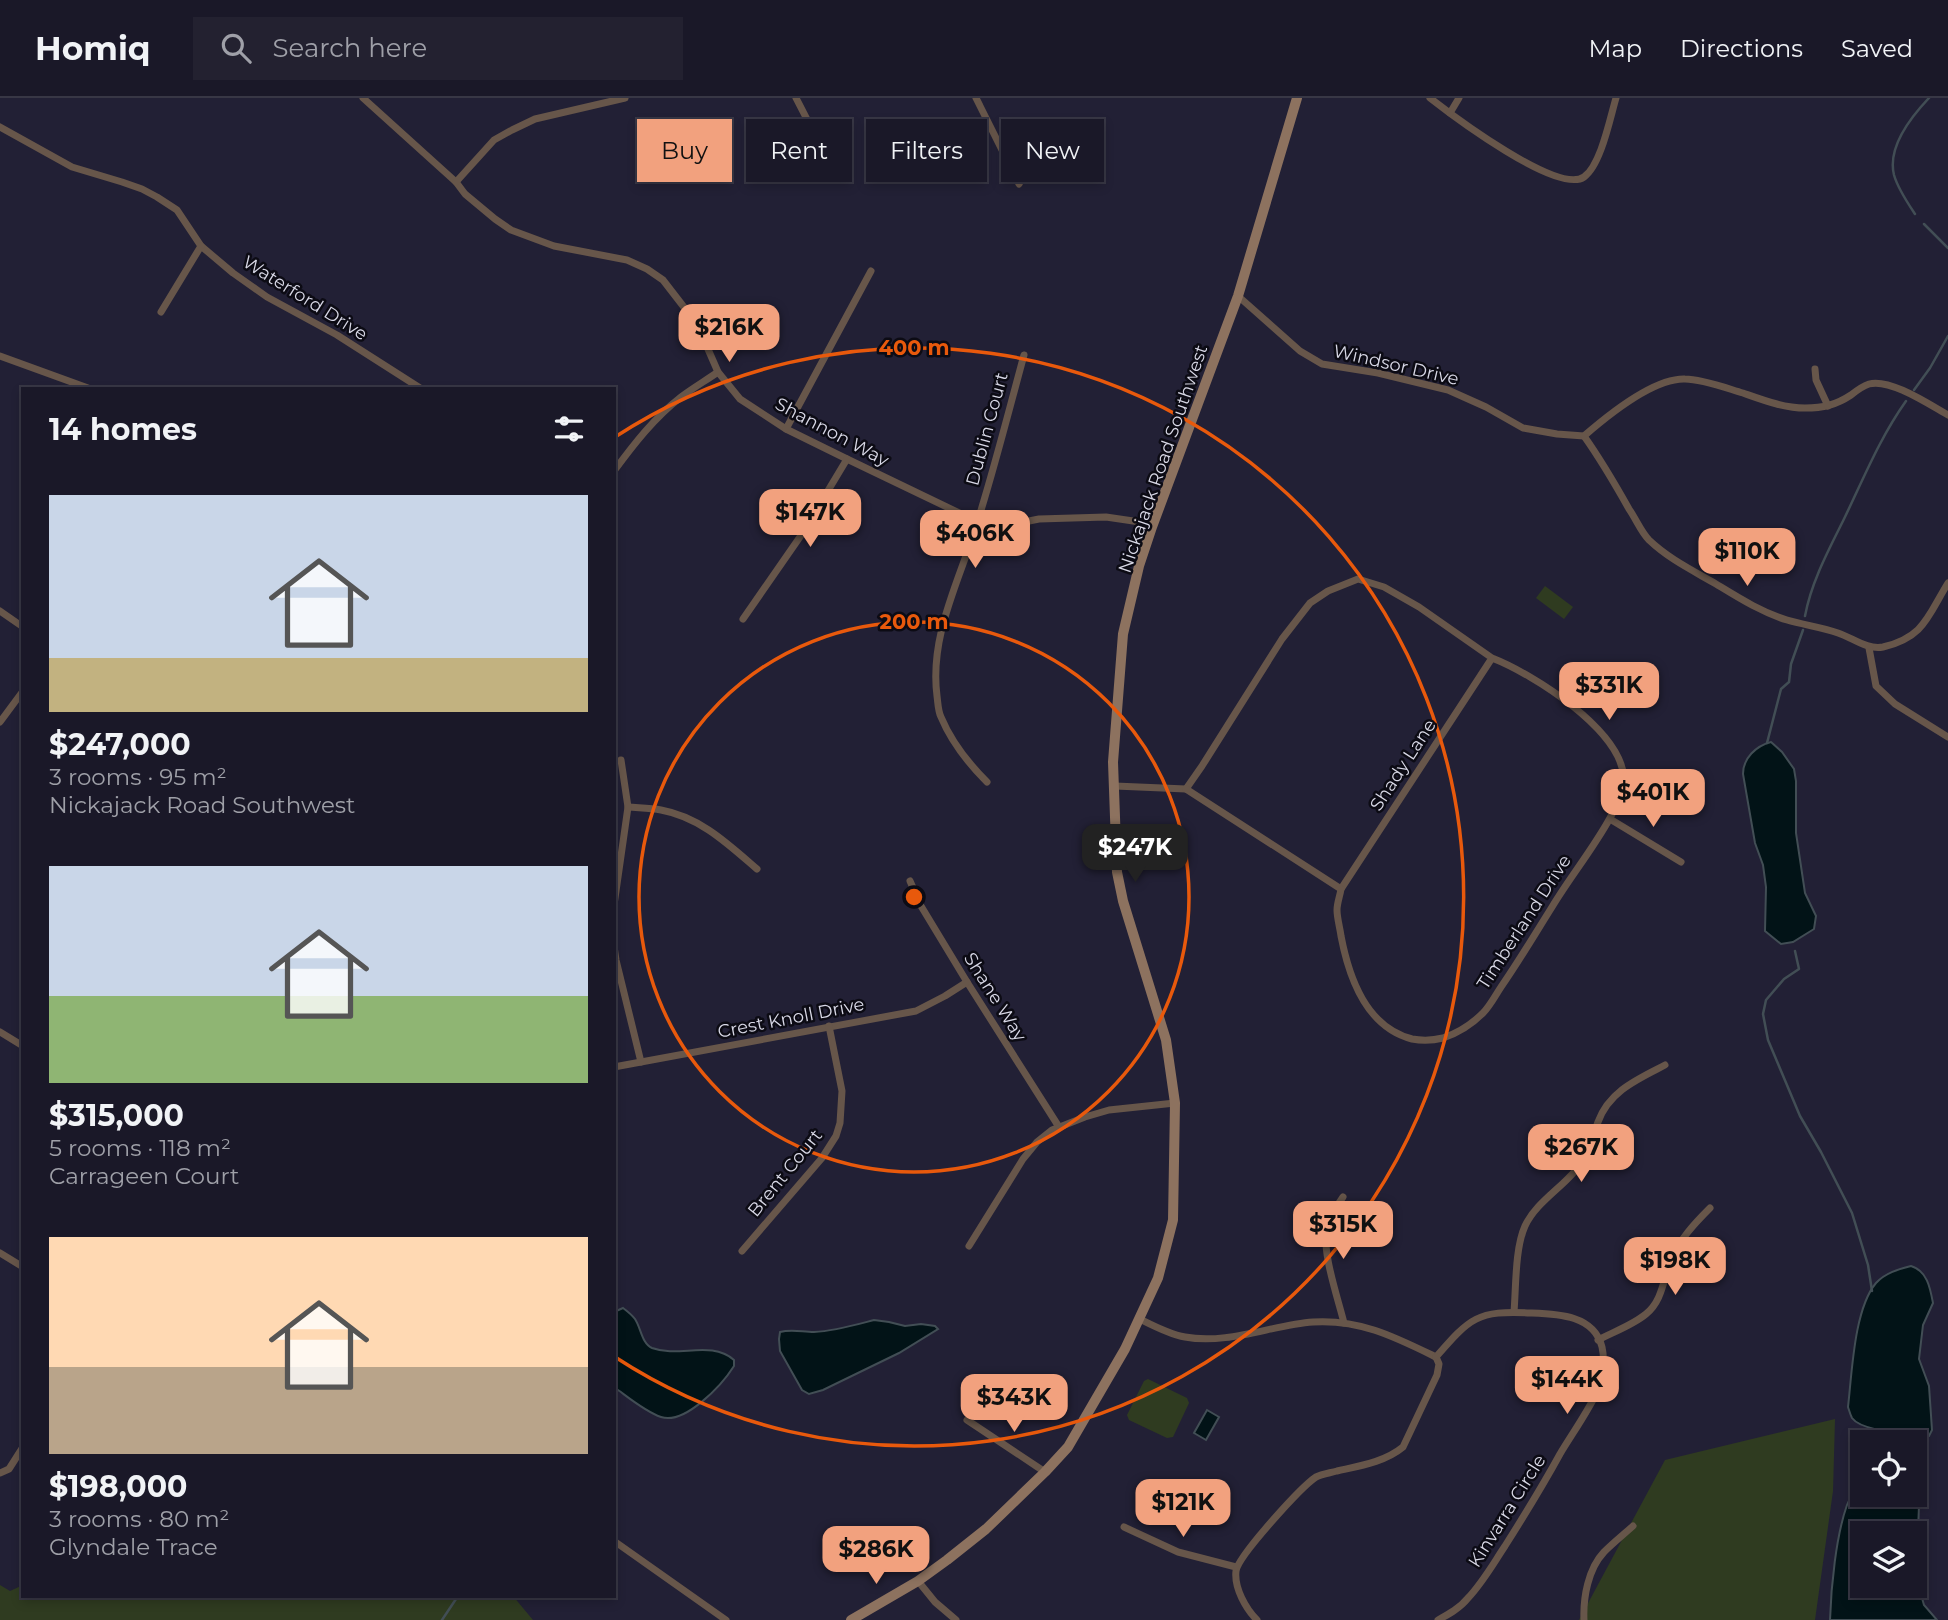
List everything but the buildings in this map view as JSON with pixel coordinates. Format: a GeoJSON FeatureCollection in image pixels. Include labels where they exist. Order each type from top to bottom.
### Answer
{"type":"FeatureCollection","features":[{"type":"Feature","properties":{"kind":"street","name":"Shannon Way"},"geometry":{"type":"LineString","coordinates":[[363,98],[466,194],[511,230],[554,246],[627,260],[663,280],[697,324],[718,372],[740,399],[786,429],[978,522],[1019,523],[1039,519],[1106,517],[1140,522],[1152,527]]}},
{"type":"Feature","properties":{"kind":"street"},"geometry":{"type":"LineString","coordinates":[[456,182],[495,140],[512,130],[535,119],[625,98]]}},
{"type":"Feature","properties":{"kind":"street"},"geometry":{"type":"LineString","coordinates":[[796,98],[807,119]]}},
{"type":"Feature","properties":{"kind":"street"},"geometry":{"type":"LineString","coordinates":[[976,98],[1019,184]]}},
{"type":"Feature","properties":{"kind":"street","name":"Nickajack Road Southwest"},"geometry":{"type":"LineString","coordinates":[[851,1620],[918,1581],[986,1529],[1068,1447],[1125,1349],[1158,1278],[1173,1220],[1175,1103],[1166,1040],[1123,901],[1117,872],[1113,762],[1123,634],[1139,566],[1238,296],[1297,98]]}},
{"type":"Feature","properties":{"kind":"street"},"geometry":{"type":"LineString","coordinates":[[1430,98],[1521,161],[1570,180],[1581,179],[1589,173],[1597,159],[1616,98]]}},
{"type":"Feature","properties":{"kind":"street"},"geometry":{"type":"LineString","coordinates":[[1450,113],[1459,98]]}},
{"type":"Feature","properties":{"kind":"street","name":"Waterford Drive"},"geometry":{"type":"LineString","coordinates":[[0,127],[72,167],[142,189],[157,197],[177,210],[201,246],[233,273],[267,297],[337,335],[418,387]]}},
{"type":"Feature","properties":{"kind":"street"},"geometry":{"type":"LineString","coordinates":[[161,312],[201,246]]}},
{"type":"Feature","properties":{"kind":"street"},"geometry":{"type":"LineString","coordinates":[[786,429],[872,271]]}},
{"type":"Feature","properties":{"kind":"street","name":"Windsor Drive"},"geometry":{"type":"LineString","coordinates":[[1238,296],[1300,351],[1322,364],[1378,373],[1448,390],[1523,428],[1584,436]]}},
{"type":"Feature","properties":{"kind":"street","name":"Dublin Court"},"geometry":{"type":"LineString","coordinates":[[988,782],[955,743],[940,715],[936,682],[939,638],[978,522],[1024,355]]}},
{"type":"Feature","properties":{"kind":"street"},"geometry":{"type":"LineString","coordinates":[[0,356],[85,387]]}},
{"type":"Feature","properties":{"kind":"street"},"geometry":{"type":"LineString","coordinates":[[1815,369],[1816,380],[1828,406]]}},
{"type":"Feature","properties":{"kind":"street"},"geometry":{"type":"LineString","coordinates":[[616,468],[631,447],[660,416],[688,392],[718,372]]}},
{"type":"Feature","properties":{"kind":"street"},"geometry":{"type":"LineString","coordinates":[[1948,415],[1907,393],[1876,383],[1868,384],[1836,404],[1806,408],[1790,407],[1685,379],[1660,385],[1643,393],[1610,414],[1584,436],[1647,538],[1686,569],[1788,621],[1856,639],[1869,648],[1881,647],[1915,634],[1930,618],[1948,583]]}},
{"type":"Feature","properties":{"kind":"street"},"geometry":{"type":"LineString","coordinates":[[743,619],[802,534],[847,460]]}},
{"type":"Feature","properties":{"kind":"street","name":"Timberland Drive"},"geometry":{"type":"LineString","coordinates":[[1186,789],[1282,639],[1310,603],[1328,591],[1358,579],[1384,587],[1419,607],[1492,658],[1555,693],[1590,722],[1605,738],[1620,762],[1624,780],[1610,819],[1484,1012],[1466,1028],[1425,1042],[1398,1035],[1373,1016],[1356,988],[1345,953],[1337,911],[1341,889]]}},
{"type":"Feature","properties":{"kind":"street"},"geometry":{"type":"LineString","coordinates":[[0,611],[21,626]]}},
{"type":"Feature","properties":{"kind":"street"},"geometry":{"type":"LineString","coordinates":[[1869,648],[1876,686],[1895,704],[1948,737]]}},
{"type":"Feature","properties":{"kind":"street","name":"Shady Lane"},"geometry":{"type":"LineString","coordinates":[[1341,889],[1492,658]]}},
{"type":"Feature","properties":{"kind":"street"},"geometry":{"type":"LineString","coordinates":[[0,722],[21,694]]}},
{"type":"Feature","properties":{"kind":"street"},"geometry":{"type":"LineString","coordinates":[[616,891],[628,807],[621,760]]}},
{"type":"Feature","properties":{"kind":"street"},"geometry":{"type":"LineString","coordinates":[[1115,786],[1186,789],[1341,889]]}},
{"type":"Feature","properties":{"kind":"street"},"geometry":{"type":"LineString","coordinates":[[628,807],[661,810],[686,817],[713,832],[757,869]]}},
{"type":"Feature","properties":{"kind":"street"},"geometry":{"type":"LineString","coordinates":[[1610,819],[1681,862]]}},
{"type":"Feature","properties":{"kind":"street","name":"Shane Way"},"geometry":{"type":"LineString","coordinates":[[910,881],[921,906],[967,982],[1059,1127]]}},
{"type":"Feature","properties":{"kind":"street"},"geometry":{"type":"LineString","coordinates":[[616,961],[641,1062]]}},
{"type":"Feature","properties":{"kind":"street","name":"Crest Knoll Drive"},"geometry":{"type":"LineString","coordinates":[[616,1067],[916,1011],[967,982]]}},
{"type":"Feature","properties":{"kind":"street","name":"Brent Court"},"geometry":{"type":"LineString","coordinates":[[742,1251],[822,1158],[836,1136],[840,1122],[842,1091],[829,1027]]}},
{"type":"Feature","properties":{"kind":"street"},"geometry":{"type":"LineString","coordinates":[[0,1031],[21,1045]]}},
{"type":"Feature","properties":{"kind":"street"},"geometry":{"type":"LineString","coordinates":[[1514,1312],[1520,1241],[1525,1226],[1532,1215],[1577,1169],[1592,1144],[1609,1099],[1635,1080],[1665,1065]]}},
{"type":"Feature","properties":{"kind":"street"},"geometry":{"type":"LineString","coordinates":[[968,1246],[1023,1159],[1037,1142],[1052,1130],[1109,1110],[1175,1103]]}},
{"type":"Feature","properties":{"kind":"street"},"geometry":{"type":"LineString","coordinates":[[1343,1197],[1331,1215],[1326,1236],[1329,1263],[1344,1323]]}},
{"type":"Feature","properties":{"kind":"street"},"geometry":{"type":"LineString","coordinates":[[1436,1357],[1461,1328],[1488,1314],[1514,1312],[1564,1315],[1593,1329],[1598,1340],[1645,1315],[1663,1290],[1670,1262],[1679,1244],[1710,1208]]}},
{"type":"Feature","properties":{"kind":"street"},"geometry":{"type":"LineString","coordinates":[[0,1253],[21,1266]]}},
{"type":"Feature","properties":{"kind":"street"},"geometry":{"type":"LineString","coordinates":[[1140,1319],[1185,1337],[1224,1338],[1312,1322],[1344,1323],[1384,1332],[1436,1357],[1439,1364],[1437,1376],[1403,1447],[1395,1454],[1372,1462],[1319,1475],[1290,1499],[1236,1567],[1241,1595],[1257,1620]]}},
{"type":"Feature","properties":{"kind":"street","name":"Kinvarra Circle"},"geometry":{"type":"LineString","coordinates":[[1438,1620],[1451,1614],[1482,1582],[1536,1497],[1598,1389],[1603,1368],[1602,1347],[1598,1340]]}},
{"type":"Feature","properties":{"kind":"street"},"geometry":{"type":"LineString","coordinates":[[967,1420],[1045,1472]]}},
{"type":"Feature","properties":{"kind":"street"},"geometry":{"type":"LineString","coordinates":[[0,1474],[9,1469],[21,1450]]}},
{"type":"Feature","properties":{"kind":"street"},"geometry":{"type":"LineString","coordinates":[[1584,1620],[1583,1605],[1590,1577],[1602,1554],[1633,1526]]}},
{"type":"Feature","properties":{"kind":"street"},"geometry":{"type":"LineString","coordinates":[[1124,1527],[1178,1552],[1236,1567]]}},
{"type":"Feature","properties":{"kind":"street"},"geometry":{"type":"LineString","coordinates":[[616,1542],[726,1620]]}},
{"type":"Feature","properties":{"kind":"street"},"geometry":{"type":"LineString","coordinates":[[918,1581],[935,1602],[956,1620]]}},
{"type":"Feature","properties":{"kind":"green space"},"geometry":{"type":"Polygon","coordinates":[[[1545,586],[1573,607],[1564,619],[1536,598],[1545,586]]]}},
{"type":"Feature","properties":{"kind":"green space"},"geometry":{"type":"Polygon","coordinates":[[[1148,1379],[1187,1398],[1189,1403],[1173,1437],[1167,1438],[1129,1420],[1127,1415],[1144,1381],[1148,1379]]]}},
{"type":"Feature","properties":{"kind":"green space"},"geometry":{"type":"Polygon","coordinates":[[[1835,1419],[1833,1491],[1815,1620],[1579,1620],[1665,1460],[1835,1419]]]}},
{"type":"Feature","properties":{"kind":"green space"},"geometry":{"type":"Polygon","coordinates":[[[0,1585],[10,1591],[21,1586],[21,1598],[515,1598],[533,1620],[0,1620],[0,1585]]]}},
{"type":"Feature","properties":{"kind":"shaded area"},"geometry":{"type":"Polygon","coordinates":[[[1771,742],[1794,769],[1796,833],[1805,893],[1816,916],[1814,929],[1793,942],[1781,944],[1765,931],[1766,887],[1763,865],[1755,843],[1743,774],[1745,763],[1751,754],[1760,746],[1771,742]]]}},
{"type":"Feature","properties":{"kind":"shaded area"},"geometry":{"type":"Polygon","coordinates":[[[1911,1266],[1921,1272],[1929,1286],[1933,1303],[1923,1325],[1919,1359],[1929,1386],[1932,1430],[1929,1436],[1927,1430],[1879,1430],[1866,1427],[1852,1418],[1848,1407],[1855,1342],[1863,1309],[1876,1283],[1897,1270],[1911,1266]]]}},
{"type":"Feature","properties":{"kind":"shaded area"},"geometry":{"type":"Polygon","coordinates":[[[623,1308],[635,1319],[644,1339],[652,1348],[662,1351],[715,1351],[734,1360],[734,1366],[712,1393],[681,1415],[661,1417],[648,1411],[616,1389],[616,1311],[623,1308]]]}},
{"type":"Feature","properties":{"kind":"shaded area"},"geometry":{"type":"Polygon","coordinates":[[[874,1320],[905,1326],[921,1324],[938,1329],[899,1353],[823,1390],[809,1394],[802,1390],[780,1351],[780,1332],[822,1331],[874,1320]]]}},
{"type":"Feature","properties":{"kind":"shaded area"},"geometry":{"type":"Polygon","coordinates":[[[1207,1410],[1219,1417],[1206,1440],[1194,1433],[1207,1410]]]}},
{"type":"Feature","properties":{"kind":"shaded area"},"geometry":{"type":"Polygon","coordinates":[[[1850,1500],[1850,1507],[1919,1507],[1918,1521],[1850,1521],[1850,1598],[1922,1598],[1924,1605],[1937,1620],[1830,1620],[1837,1546],[1850,1500]]]}},
{"type":"Feature","properties":{"kind":"waterway"},"geometry":{"type":"LineString","coordinates":[[1915,214],[1894,175],[1894,154],[1908,123],[1929,98]]}},
{"type":"Feature","properties":{"kind":"waterway"},"geometry":{"type":"LineString","coordinates":[[1924,224],[1948,248]]}},
{"type":"Feature","properties":{"kind":"waterway"},"geometry":{"type":"LineString","coordinates":[[1914,390],[1948,336]]}},
{"type":"Feature","properties":{"kind":"waterway"},"geometry":{"type":"LineString","coordinates":[[1805,616],[1811,591],[1826,556],[1879,445],[1906,401]]}},
{"type":"Feature","properties":{"kind":"waterway"},"geometry":{"type":"LineString","coordinates":[[1767,743],[1781,689],[1789,682],[1791,664],[1803,630]]}},
{"type":"Feature","properties":{"kind":"waterway"},"geometry":{"type":"LineString","coordinates":[[1795,951],[1799,969],[1784,979],[1766,1000],[1763,1014],[1768,1040],[1800,1116],[1852,1213],[1868,1265],[1872,1291]]}},
{"type":"Feature","properties":{"kind":"waterway"},"geometry":{"type":"LineString","coordinates":[[442,1620],[457,1598]]}}]}
